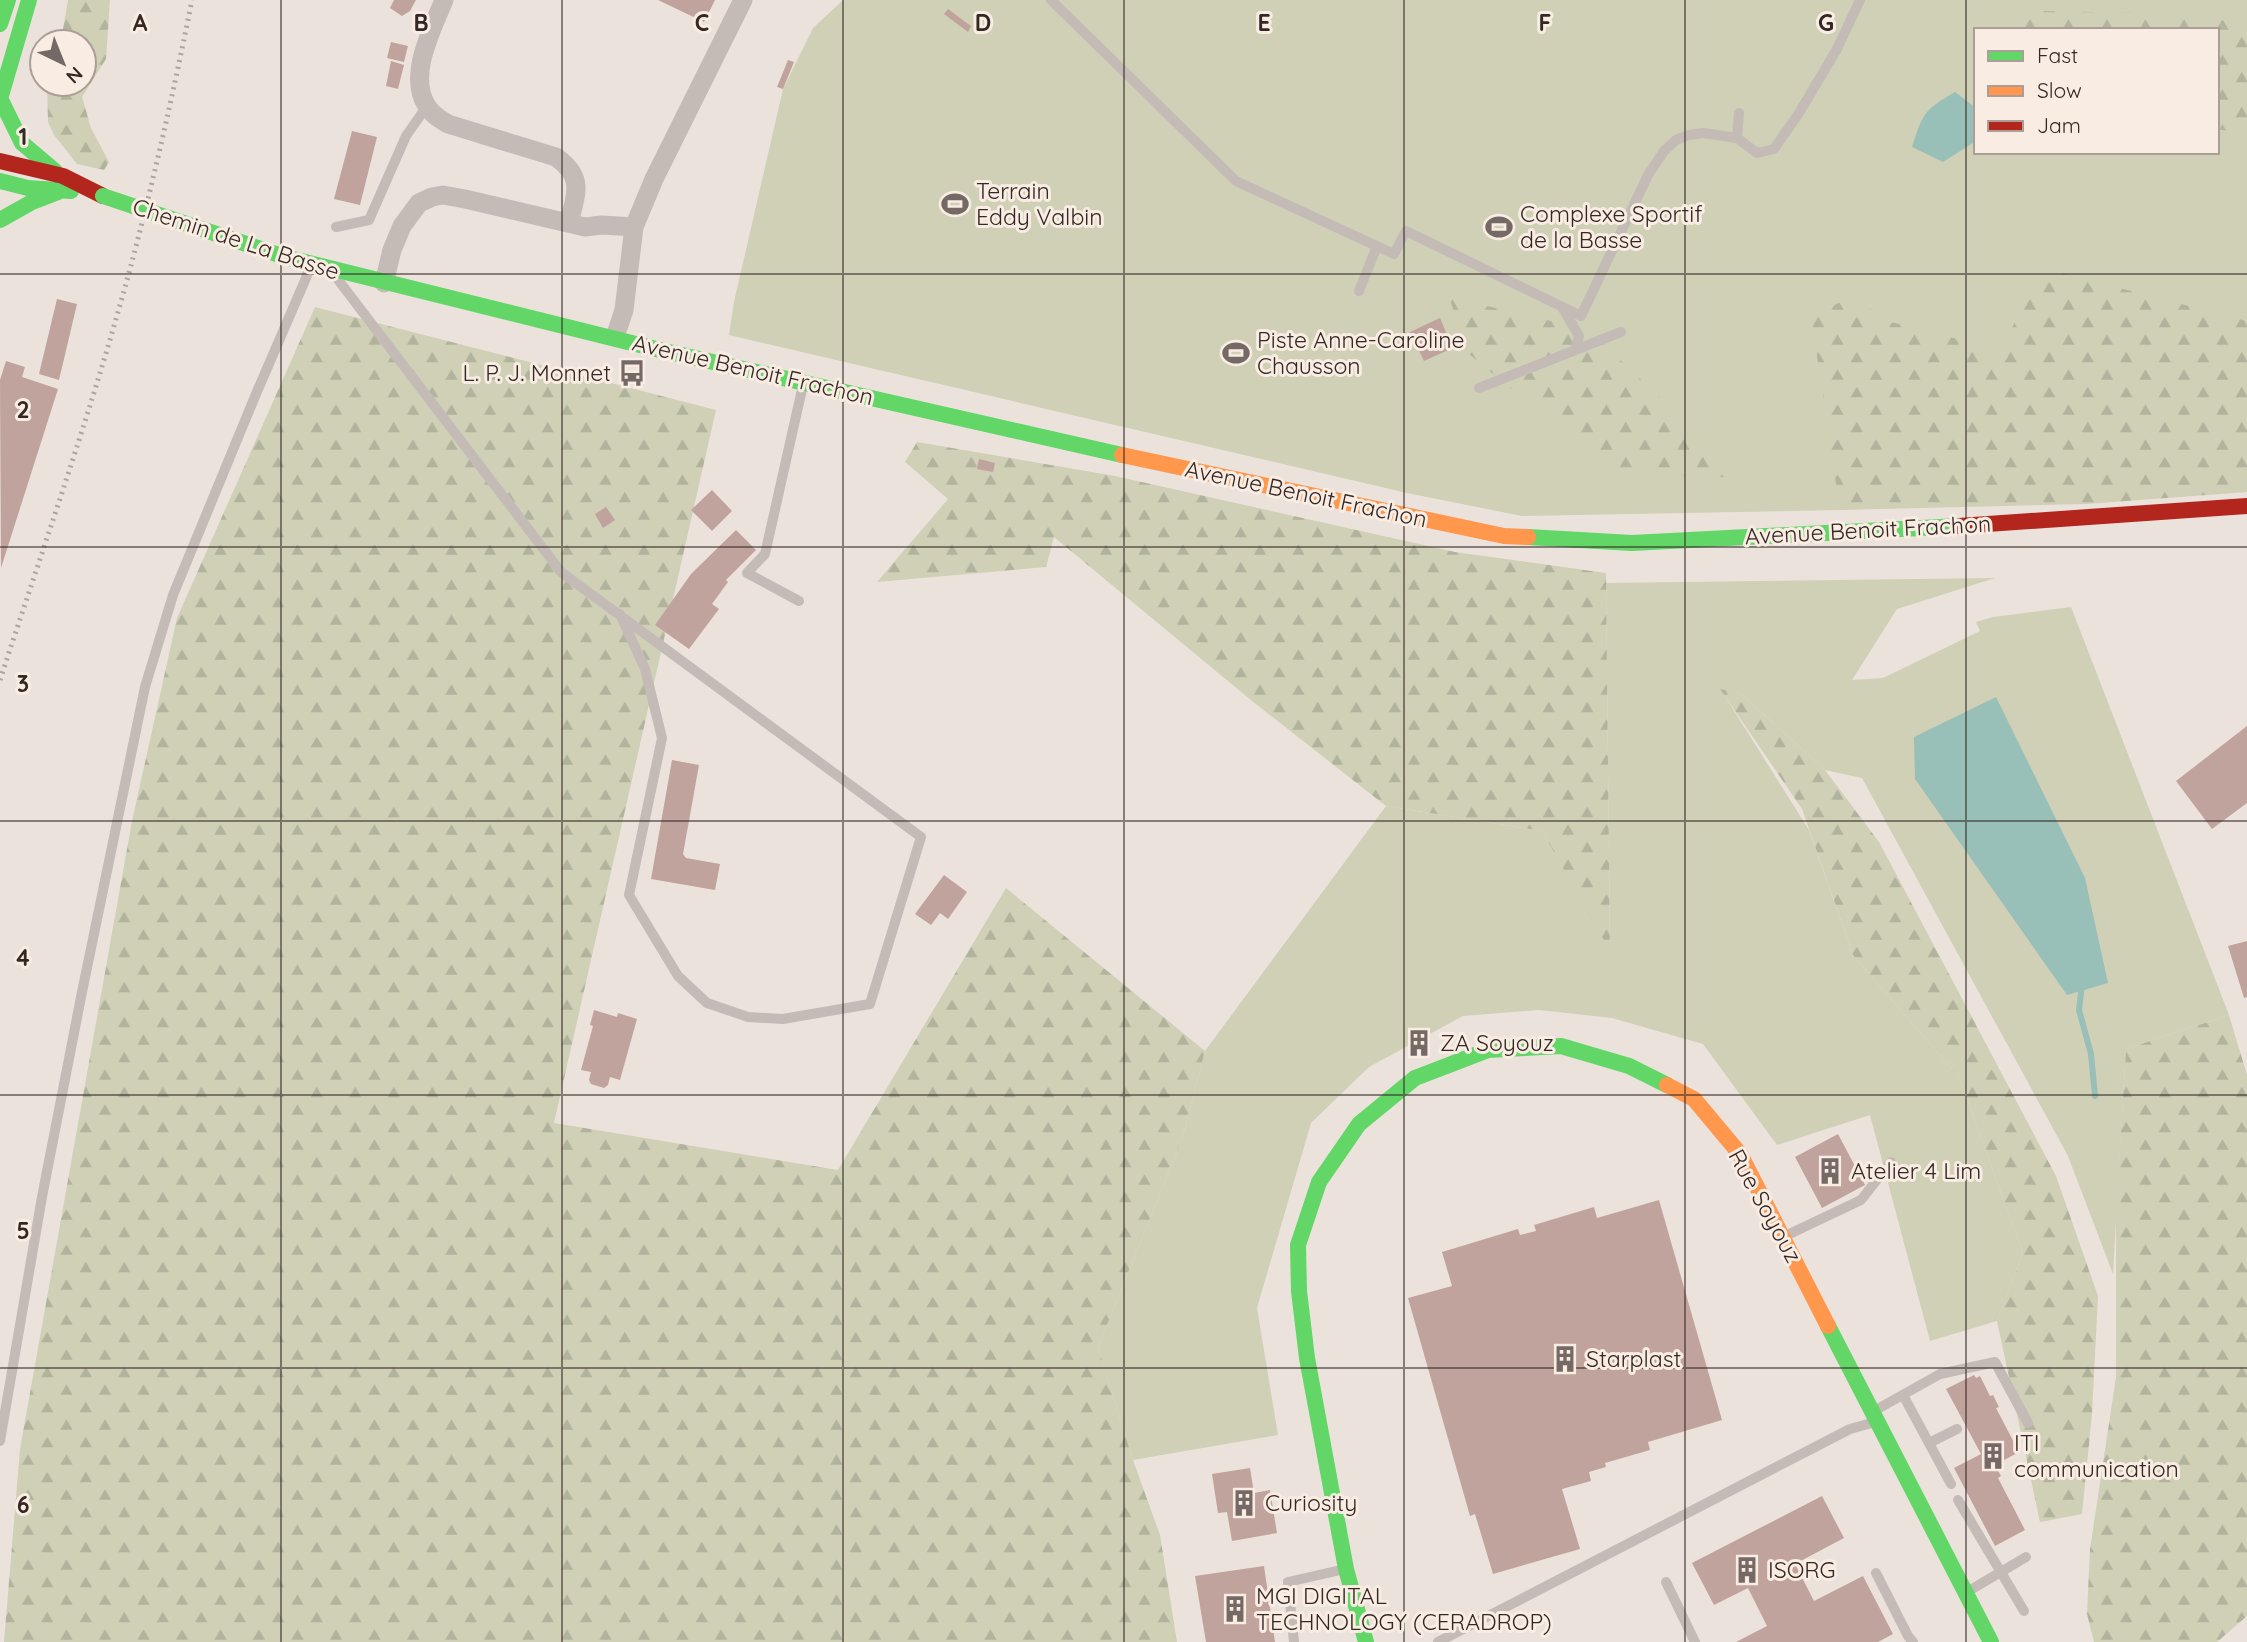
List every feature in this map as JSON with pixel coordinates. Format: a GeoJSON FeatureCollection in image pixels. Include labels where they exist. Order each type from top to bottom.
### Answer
{"type":"FeatureCollection","features":[{"type":"Feature","properties":{"kind":"main road"},"geometry":{"type":"LineString","coordinates":[[0,24],[8,0]]}},
{"type":"Feature","properties":{"kind":"main road"},"geometry":{"type":"LineString","coordinates":[[0,220],[61,184],[22,143],[0,99],[29,0]]}},
{"type":"Feature","properties":{"kind":"main road","name":"Chemin de La Basse"},"geometry":{"type":"LineString","coordinates":[[0,161],[61,184],[97,193],[285,257],[384,283]]}},
{"type":"Feature","properties":{"kind":"main road","name":"Chemin de La Basse"},"geometry":{"type":"LineString","coordinates":[[0,181],[61,184]]}},
{"type":"Feature","properties":{"kind":"main road","name":"Avenue Benoit Frachon"},"geometry":{"type":"LineString","coordinates":[[384,283],[660,350],[1092,449],[1504,536],[1632,543],[1926,528],[2247,506]]}},
{"type":"Feature","properties":{"kind":"main road","name":"Rue Soyouz"},"geometry":{"type":"LineString","coordinates":[[1366,1642],[1346,1569],[1307,1358],[1299,1290],[1298,1245],[1320,1182],[1359,1124],[1415,1078],[1488,1050],[1561,1046],[1629,1066],[1694,1099],[1740,1154],[1992,1642]]}},
{"type":"Feature","properties":{"kind":"street"},"geometry":{"type":"LineString","coordinates":[[443,0],[425,50],[421,72],[421,92],[426,106],[448,124],[556,157],[568,166],[575,176],[577,189],[569,223]]}},
{"type":"Feature","properties":{"kind":"street"},"geometry":{"type":"LineString","coordinates":[[615,337],[624,310],[634,227],[654,179],[743,0]]}},
{"type":"Feature","properties":{"kind":"street"},"geometry":{"type":"LineString","coordinates":[[384,283],[402,226],[419,203],[432,197],[443,195],[465,199],[585,227],[634,227]]}},
{"type":"Feature","properties":{"kind":"lane"},"geometry":{"type":"LineString","coordinates":[[1051,0],[1236,181],[1394,254],[1406,231],[1581,316],[1648,175],[1664,151],[1676,140],[1703,133],[1737,138],[1757,153],[1766,152],[1779,143],[1837,49],[1860,0]]}},
{"type":"Feature","properties":{"kind":"lane"},"geometry":{"type":"LineString","coordinates":[[336,227],[369,220],[406,136],[426,106]]}},
{"type":"Feature","properties":{"kind":"lane"},"geometry":{"type":"LineString","coordinates":[[1737,138],[1739,113]]}},
{"type":"Feature","properties":{"kind":"lane"},"geometry":{"type":"LineString","coordinates":[[1359,291],[1377,246]]}},
{"type":"Feature","properties":{"kind":"lane"},"geometry":{"type":"LineString","coordinates":[[0,1441],[58,1115],[145,687],[173,595],[310,264]]}},
{"type":"Feature","properties":{"kind":"lane"},"geometry":{"type":"LineString","coordinates":[[331,270],[561,572],[620,614],[921,837],[870,1004],[783,1019],[748,1017],[707,1003],[678,976],[629,895],[662,738],[645,669],[620,614]]}},
{"type":"Feature","properties":{"kind":"lane"},"geometry":{"type":"LineString","coordinates":[[1562,306],[1579,336],[1576,350]]}},
{"type":"Feature","properties":{"kind":"lane"},"geometry":{"type":"LineString","coordinates":[[1479,388],[1621,332]]}},
{"type":"Feature","properties":{"kind":"lane"},"geometry":{"type":"LineString","coordinates":[[799,601],[747,573],[765,554],[803,383]]}},
{"type":"Feature","properties":{"kind":"lane"},"geometry":{"type":"LineString","coordinates":[[1783,1237],[1861,1200],[1891,1162]]}},
{"type":"Feature","properties":{"kind":"lane"},"geometry":{"type":"LineString","coordinates":[[1438,1642],[1876,1416],[1903,1395],[1940,1374],[1995,1362],[2028,1423]]}},
{"type":"Feature","properties":{"kind":"lane"},"geometry":{"type":"LineString","coordinates":[[1903,1395],[1951,1484]]}},
{"type":"Feature","properties":{"kind":"lane"},"geometry":{"type":"LineString","coordinates":[[1929,1443],[1957,1429]]}},
{"type":"Feature","properties":{"kind":"lane"},"geometry":{"type":"LineString","coordinates":[[1958,1500],[2024,1611]]}},
{"type":"Feature","properties":{"kind":"lane"},"geometry":{"type":"LineString","coordinates":[[1966,1593],[2026,1557]]}},
{"type":"Feature","properties":{"kind":"lane"},"geometry":{"type":"LineString","coordinates":[[1294,1642],[1288,1582],[1346,1569]]}},
{"type":"Feature","properties":{"kind":"lane"},"geometry":{"type":"LineString","coordinates":[[1876,1573],[1913,1642]]}},
{"type":"Feature","properties":{"kind":"lane"},"geometry":{"type":"LineString","coordinates":[[1666,1582],[1695,1642]]}},
{"type":"Feature","properties":{"kind":"green space"},"geometry":{"type":"Polygon","coordinates":[[[68,0],[110,0],[106,59],[98,72],[98,28],[63,28],[68,0]]]}},
{"type":"Feature","properties":{"kind":"green space","name":"Complexe Sportif de la Basse"},"geometry":{"type":"Polygon","coordinates":[[[843,0],[2247,0],[2247,488],[1840,510],[1522,516],[1407,493],[729,335],[734,302],[783,89],[813,28],[843,0]]]}},
{"type":"Feature","properties":{"kind":"green space"},"geometry":{"type":"Polygon","coordinates":[[[2034,11],[2157,13],[2247,23],[2247,134],[2219,129],[2219,28],[2020,28],[2034,11]]]}},
{"type":"Feature","properties":{"kind":"green space"},"geometry":{"type":"Polygon","coordinates":[[[47,98],[82,98],[91,128],[109,162],[104,170],[77,164],[54,135],[48,122],[47,98]]]}},
{"type":"Feature","properties":{"kind":"green space"},"geometry":{"type":"Polygon","coordinates":[[[2042,268],[2247,321],[2247,492],[2086,504],[1840,510],[1811,316],[1858,294],[1879,319],[2001,350],[2042,268]]]}},
{"type":"Feature","properties":{"kind":"green space"},"geometry":{"type":"Polygon","coordinates":[[[1449,297],[1589,330],[1744,478],[1611,472],[1468,353],[1449,297]]]}},
{"type":"Feature","properties":{"kind":"green space"},"geometry":{"type":"Polygon","coordinates":[[[315,307],[716,410],[554,1123],[838,1170],[1006,888],[1205,1051],[1182,1139],[1098,1347],[1133,1460],[1160,1535],[1177,1642],[4,1642],[20,1449],[132,821],[177,618],[315,307]]]}},
{"type":"Feature","properties":{"kind":"green space"},"geometry":{"type":"Polygon","coordinates":[[[917,442],[1115,476],[1455,552],[1606,573],[1610,951],[1542,831],[1386,806],[1252,701],[1054,537],[1046,567],[877,582],[948,499],[905,462],[917,442]]]}},
{"type":"Feature","properties":{"kind":"green space"},"geometry":{"type":"Polygon","coordinates":[[[1995,578],[1897,609],[1852,680],[1883,678],[1980,631],[1976,622],[1993,617],[2071,607],[2229,1015],[2126,1049],[2113,1274],[2068,1156],[1862,778],[1825,770],[1740,693],[1721,690],[1809,830],[1853,955],[1959,1077],[2023,1253],[1997,1321],[1930,1341],[1870,1115],[1777,1145],[1703,1044],[1612,1018],[1539,1010],[1463,1016],[1369,1067],[1311,1123],[1257,1308],[1278,1435],[1133,1460],[1098,1347],[1182,1139],[1205,1051],[1386,806],[1542,831],[1610,949],[1606,583],[1995,578]]]}},
{"type":"Feature","properties":{"kind":"green space"},"geometry":{"type":"Polygon","coordinates":[[[1720,689],[1740,693],[1825,770],[1879,842],[2056,1176],[2098,1296],[2092,1414],[2082,1514],[2040,1522],[1997,1321],[2023,1253],[1959,1077],[1853,955],[1802,809],[1720,689]]]}},
{"type":"Feature","properties":{"kind":"green space"},"geometry":{"type":"Polygon","coordinates":[[[2229,1015],[2247,1075],[2247,1616],[2217,1642],[2094,1642],[2087,1614],[2090,1549],[2116,1377],[2116,1213],[2126,1049],[2229,1015]]]}},
{"type":"Feature","properties":{"kind":"water"},"geometry":{"type":"Polygon","coordinates":[[[1955,92],[1974,106],[1974,142],[1943,162],[1912,147],[1926,114],[1937,103],[1955,92]]]}},
{"type":"Feature","properties":{"kind":"water"},"geometry":{"type":"Polygon","coordinates":[[[1996,697],[2085,878],[2108,983],[2067,995],[1915,779],[1914,737],[1996,697]]]}},
{"type":"Feature","properties":{"kind":"building"},"geometry":{"type":"Polygon","coordinates":[[[394,0],[416,0],[410,11],[402,16],[390,8],[394,0]]]}},
{"type":"Feature","properties":{"kind":"building"},"geometry":{"type":"Polygon","coordinates":[[[658,0],[715,0],[704,22],[658,0]]]}},
{"type":"Feature","properties":{"kind":"building"},"geometry":{"type":"Polygon","coordinates":[[[948,9],[971,26],[968,32],[944,14],[948,9]]]}},
{"type":"Feature","properties":{"kind":"building"},"geometry":{"type":"Polygon","coordinates":[[[391,42],[408,46],[404,62],[387,58],[391,42]]]}},
{"type":"Feature","properties":{"kind":"building"},"geometry":{"type":"Polygon","coordinates":[[[788,60],[794,62],[783,89],[777,87],[788,60]]]}},
{"type":"Feature","properties":{"kind":"building"},"geometry":{"type":"Polygon","coordinates":[[[391,61],[404,65],[398,89],[386,86],[391,61]]]}},
{"type":"Feature","properties":{"kind":"building"},"geometry":{"type":"Polygon","coordinates":[[[352,131],[377,137],[360,205],[334,199],[352,131]]]}},
{"type":"Feature","properties":{"kind":"building"},"geometry":{"type":"Polygon","coordinates":[[[57,299],[77,304],[59,380],[39,374],[57,299]]]}},
{"type":"Feature","properties":{"kind":"building"},"geometry":{"type":"Polygon","coordinates":[[[1440,318],[1453,348],[1424,361],[1410,332],[1440,318]]]}},
{"type":"Feature","properties":{"kind":"building"},"geometry":{"type":"Polygon","coordinates":[[[6,361],[25,367],[22,377],[58,389],[1,568],[0,380],[6,361]]]}},
{"type":"Feature","properties":{"kind":"building"},"geometry":{"type":"Polygon","coordinates":[[[979,459],[995,463],[993,472],[977,469],[979,459]]]}},
{"type":"Feature","properties":{"kind":"building"},"geometry":{"type":"Polygon","coordinates":[[[712,490],[732,511],[712,531],[691,510],[712,490]]]}},
{"type":"Feature","properties":{"kind":"building"},"geometry":{"type":"Polygon","coordinates":[[[606,507],[615,520],[603,528],[595,514],[606,507]]]}},
{"type":"Feature","properties":{"kind":"building"},"geometry":{"type":"Polygon","coordinates":[[[736,530],[756,550],[726,580],[728,582],[712,604],[719,609],[689,649],[655,625],[691,574],[736,530]]]}},
{"type":"Feature","properties":{"kind":"building"},"geometry":{"type":"Polygon","coordinates":[[[2247,726],[2247,803],[2212,829],[2176,781],[2247,726]]]}},
{"type":"Feature","properties":{"kind":"building"},"geometry":{"type":"Polygon","coordinates":[[[672,760],[699,765],[683,854],[686,858],[720,864],[715,890],[651,879],[672,760]]]}},
{"type":"Feature","properties":{"kind":"building"},"geometry":{"type":"Polygon","coordinates":[[[944,875],[967,892],[948,919],[940,913],[931,925],[915,914],[944,875]]]}},
{"type":"Feature","properties":{"kind":"building"},"geometry":{"type":"Polygon","coordinates":[[[2247,941],[2247,997],[2244,998],[2228,946],[2247,941]]]}},
{"type":"Feature","properties":{"kind":"building"},"geometry":{"type":"Polygon","coordinates":[[[594,1010],[617,1017],[618,1013],[637,1019],[620,1080],[610,1077],[604,1088],[591,1084],[591,1072],[581,1070],[593,1026],[590,1025],[594,1010]]]}},
{"type":"Feature","properties":{"kind":"building","name":"ZA Soyouz"},"geometry":{"type":"Polygon","coordinates":[[[1423,1038],[1426,1044],[1414,1048],[1412,1042],[1423,1038]]]}},
{"type":"Feature","properties":{"kind":"building","name":"Atelier 4 Lim"},"geometry":{"type":"Polygon","coordinates":[[[1838,1134],[1865,1185],[1822,1208],[1795,1157],[1838,1134]]]}},
{"type":"Feature","properties":{"kind":"building","name":"Starplast"},"geometry":{"type":"Polygon","coordinates":[[[1659,1200],[1722,1420],[1648,1442],[1650,1450],[1605,1463],[1606,1467],[1589,1472],[1591,1481],[1562,1489],[1580,1549],[1493,1574],[1475,1514],[1470,1516],[1408,1298],[1452,1286],[1442,1252],[1518,1229],[1520,1235],[1536,1231],[1534,1225],[1594,1207],[1597,1218],[1659,1200]]]}},
{"type":"Feature","properties":{"kind":"building","name":"ITI communication"},"geometry":{"type":"Polygon","coordinates":[[[1974,1375],[1976,1378],[1980,1376],[1990,1396],[1993,1395],[1999,1407],[1996,1408],[2019,1452],[1995,1465],[2001,1476],[1998,1478],[2025,1530],[1995,1546],[1954,1468],[1981,1454],[1946,1389],[1974,1375]]]}},
{"type":"Feature","properties":{"kind":"building","name":"Curiosity"},"geometry":{"type":"Polygon","coordinates":[[[1250,1468],[1254,1493],[1270,1490],[1277,1533],[1232,1541],[1227,1512],[1218,1513],[1212,1474],[1250,1468]]]}},
{"type":"Feature","properties":{"kind":"building","name":"ISORG"},"geometry":{"type":"Polygon","coordinates":[[[1822,1496],[1844,1538],[1795,1564],[1814,1601],[1863,1576],[1893,1634],[1878,1642],[1736,1642],[1767,1626],[1748,1588],[1714,1605],[1692,1563],[1822,1496]]]}},
{"type":"Feature","properties":{"kind":"building","name":"MGI DIGITAL TECHNOLOGY (CERADROP)"},"geometry":{"type":"Polygon","coordinates":[[[1264,1566],[1275,1642],[1206,1642],[1195,1576],[1264,1566]]]}},
{"type":"Feature","properties":{"kind":"waterway"},"geometry":{"type":"LineString","coordinates":[[2082,984],[2079,1010],[2091,1054],[2095,1096]]}},
{"type":"Feature","properties":{"kind":"railway"},"geometry":{"type":"LineString","coordinates":[[0,680],[119,308],[158,159],[192,0]]}},
{"type":"Feature","properties":{"kind":"traffic: fast"},"geometry":{"type":"LineString","coordinates":[[0,24],[8,0]]}},
{"type":"Feature","properties":{"kind":"traffic: fast"},"geometry":{"type":"LineString","coordinates":[[0,99],[29,0]]}},
{"type":"Feature","properties":{"kind":"traffic: fast"},"geometry":{"type":"LineString","coordinates":[[0,98],[22,143],[55,171]]}},
{"type":"Feature","properties":{"kind":"traffic: fast"},"geometry":{"type":"LineString","coordinates":[[0,181],[28,188],[71,191]]}},
{"type":"Feature","properties":{"kind":"traffic: fast"},"geometry":{"type":"LineString","coordinates":[[0,220],[32,202],[58,192]]}},
{"type":"Feature","properties":{"kind":"traffic: fast"},"geometry":{"type":"LineString","coordinates":[[103,196],[285,257]]}},
{"type":"Feature","properties":{"kind":"traffic: fast"},"geometry":{"type":"LineString","coordinates":[[285,257],[660,350],[1122,455]]}},
{"type":"Feature","properties":{"kind":"traffic: fast"},"geometry":{"type":"LineString","coordinates":[[1528,537],[1632,543],[1959,526]]}},
{"type":"Feature","properties":{"kind":"traffic: fast"},"geometry":{"type":"LineString","coordinates":[[1366,1642],[1346,1569],[1307,1358],[1299,1291],[1298,1245],[1319,1182],[1359,1124],[1415,1078],[1488,1050],[1561,1046],[1629,1066],[1667,1085]]}},
{"type":"Feature","properties":{"kind":"traffic: fast"},"geometry":{"type":"LineString","coordinates":[[1828,1326],[1991,1642]]}},
{"type":"Feature","properties":{"kind":"traffic: slow"},"geometry":{"type":"LineString","coordinates":[[1122,455],[1504,536],[1528,537]]}},
{"type":"Feature","properties":{"kind":"traffic: slow"},"geometry":{"type":"LineString","coordinates":[[1667,1085],[1694,1099],[1740,1154],[1828,1326]]}},
{"type":"Feature","properties":{"kind":"traffic: jam"},"geometry":{"type":"LineString","coordinates":[[0,161],[63,176],[103,196]]}},
{"type":"Feature","properties":{"kind":"traffic: jam"},"geometry":{"type":"LineString","coordinates":[[1959,526],[2247,506]]}},
{"type":"Feature","properties":{"kind":"place","name":"Terrain Eddy Valbin"},"geometry":{"type":"Point","coordinates":[955,204]}},
{"type":"Feature","properties":{"kind":"place","name":"Complexe Sportif de la Basse"},"geometry":{"type":"Point","coordinates":[1499,227]}},
{"type":"Feature","properties":{"kind":"place","name":"Piste Anne-Caroline Chausson"},"geometry":{"type":"Point","coordinates":[1236,353]}},
{"type":"Feature","properties":{"kind":"place","name":"L. P. J. Monnet"},"geometry":{"type":"Point","coordinates":[632,373]}},
{"type":"Feature","properties":{"kind":"place","name":"ZA Soyouz"},"geometry":{"type":"Point","coordinates":[1419,1043]}},
{"type":"Feature","properties":{"kind":"place","name":"Atelier 4 Lim"},"geometry":{"type":"Point","coordinates":[1830,1171]}},
{"type":"Feature","properties":{"kind":"place","name":"Starplast"},"geometry":{"type":"Point","coordinates":[1565,1359]}},
{"type":"Feature","properties":{"kind":"place","name":"ITI communication"},"geometry":{"type":"Point","coordinates":[1993,1456]}},
{"type":"Feature","properties":{"kind":"place","name":"Curiosity"},"geometry":{"type":"Point","coordinates":[1244,1503]}},
{"type":"Feature","properties":{"kind":"place","name":"ISORG"},"geometry":{"type":"Point","coordinates":[1747,1570]}},
{"type":"Feature","properties":{"kind":"place","name":"MGI DIGITAL TECHNOLOGY (CERADROP)"},"geometry":{"type":"Point","coordinates":[1235,1609]}}]}
